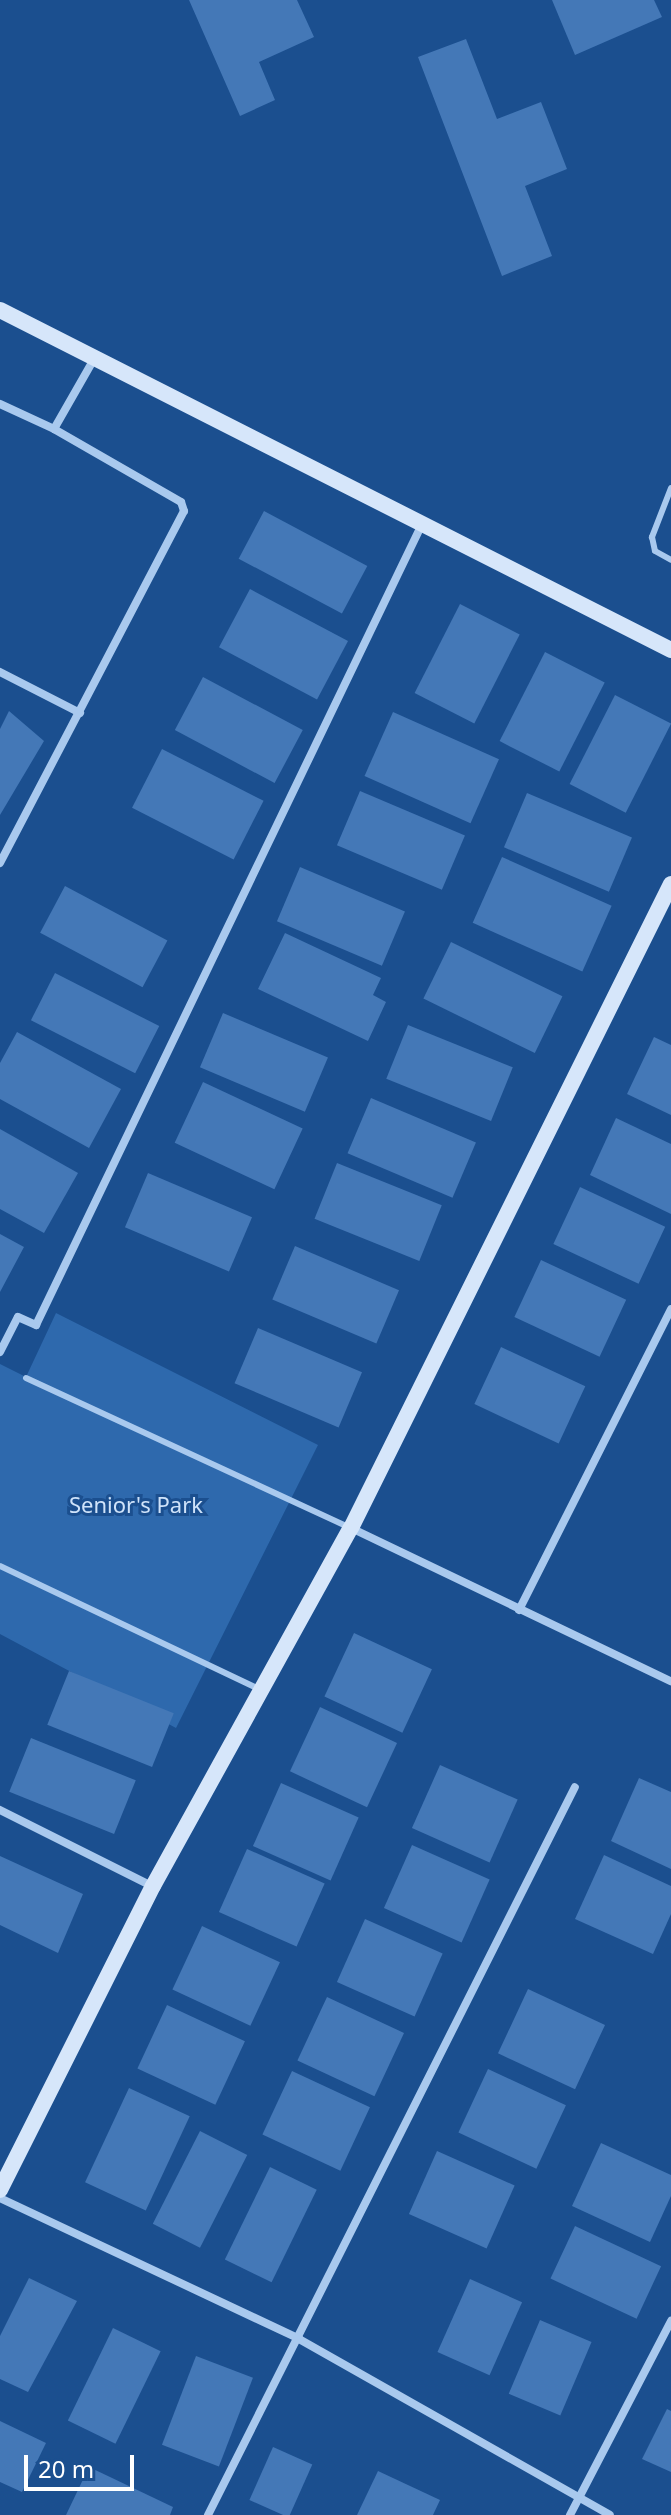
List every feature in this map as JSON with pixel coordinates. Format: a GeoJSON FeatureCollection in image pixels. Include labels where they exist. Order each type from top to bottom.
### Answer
{"type":"FeatureCollection","features":[{"type":"Feature","properties":{"kind":"street"},"geometry":{"type":"LineString","coordinates":[[0,310],[671,650]]}},
{"type":"Feature","properties":{"kind":"street"},"geometry":{"type":"LineString","coordinates":[[54,429],[95,357]]}},
{"type":"Feature","properties":{"kind":"street"},"geometry":{"type":"LineString","coordinates":[[0,404],[54,429],[181,502],[184,511],[0,863]]}},
{"type":"Feature","properties":{"kind":"street"},"geometry":{"type":"LineString","coordinates":[[0,1352],[18,1317],[36,1325],[423,524]]}},
{"type":"Feature","properties":{"kind":"street"},"geometry":{"type":"LineString","coordinates":[[0,672],[80,713]]}},
{"type":"Feature","properties":{"kind":"street"},"geometry":{"type":"LineString","coordinates":[[0,2190],[153,1886],[259,1689],[351,1528],[671,884]]}},
{"type":"Feature","properties":{"kind":"street"},"geometry":{"type":"LineString","coordinates":[[519,1610],[671,1309]]}},
{"type":"Feature","properties":{"kind":"street"},"geometry":{"type":"LineString","coordinates":[[351,1528],[671,1681]]}},
{"type":"Feature","properties":{"kind":"street"},"geometry":{"type":"LineString","coordinates":[[208,2515],[575,1787]]}},
{"type":"Feature","properties":{"kind":"street"},"geometry":{"type":"LineString","coordinates":[[0,1810],[153,1886]]}},
{"type":"Feature","properties":{"kind":"street"},"geometry":{"type":"LineString","coordinates":[[0,2198],[299,2339],[610,2515]]}},
{"type":"Feature","properties":{"kind":"street"},"geometry":{"type":"LineString","coordinates":[[570,2515],[671,2321]]}},
{"type":"Feature","properties":{"kind":"lane"},"geometry":{"type":"LineString","coordinates":[[671,488],[652,537],[655,551],[671,560]]}},
{"type":"Feature","properties":{"kind":"lane"},"geometry":{"type":"LineString","coordinates":[[26,1378],[351,1528]]}},
{"type":"Feature","properties":{"kind":"lane"},"geometry":{"type":"LineString","coordinates":[[0,1566],[259,1689]]}},
{"type":"Feature","properties":{"kind":"green space","name":"Senior's Park"},"geometry":{"type":"Polygon","coordinates":[[[56,1313],[318,1445],[176,1728],[0,1634],[0,1364],[26,1377],[56,1313]]]}},
{"type":"Feature","properties":{"kind":"building"},"geometry":{"type":"Polygon","coordinates":[[[189,0],[297,0],[314,37],[259,62],[275,100],[240,116],[189,0]]]}},
{"type":"Feature","properties":{"kind":"building"},"geometry":{"type":"Polygon","coordinates":[[[552,0],[654,0],[662,17],[575,55],[552,0]]]}},
{"type":"Feature","properties":{"kind":"building"},"geometry":{"type":"Polygon","coordinates":[[[466,39],[497,119],[541,102],[567,169],[525,186],[552,256],[502,276],[418,57],[466,39]]]}},
{"type":"Feature","properties":{"kind":"building"},"geometry":{"type":"Polygon","coordinates":[[[264,511],[367,566],[342,614],[239,559],[264,511]]]}},
{"type":"Feature","properties":{"kind":"building"},"geometry":{"type":"Polygon","coordinates":[[[250,589],[348,641],[317,699],[219,647],[250,589]]]}},
{"type":"Feature","properties":{"kind":"building"},"geometry":{"type":"Polygon","coordinates":[[[460,604],[520,634],[474,724],[415,693],[460,604]]]}},
{"type":"Feature","properties":{"kind":"building"},"geometry":{"type":"Polygon","coordinates":[[[545,652],[605,682],[559,772],[500,741],[545,652]]]}},
{"type":"Feature","properties":{"kind":"building"},"geometry":{"type":"Polygon","coordinates":[[[203,677],[303,730],[275,783],[175,730],[203,677]]]}},
{"type":"Feature","properties":{"kind":"building"},"geometry":{"type":"Polygon","coordinates":[[[615,695],[671,724],[626,813],[570,784],[615,695]]]}},
{"type":"Feature","properties":{"kind":"building"},"geometry":{"type":"Polygon","coordinates":[[[9,711],[44,741],[0,815],[0,729],[9,711]]]}},
{"type":"Feature","properties":{"kind":"building"},"geometry":{"type":"Polygon","coordinates":[[[393,712],[499,759],[470,823],[365,776],[393,712]]]}},
{"type":"Feature","properties":{"kind":"building"},"geometry":{"type":"Polygon","coordinates":[[[162,749],[264,801],[234,860],[132,808],[162,749]]]}},
{"type":"Feature","properties":{"kind":"building"},"geometry":{"type":"Polygon","coordinates":[[[360,791],[465,836],[442,890],[337,845],[360,791]]]}},
{"type":"Feature","properties":{"kind":"building"},"geometry":{"type":"Polygon","coordinates":[[[527,793],[632,838],[609,892],[504,847],[527,793]]]}},
{"type":"Feature","properties":{"kind":"building"},"geometry":{"type":"Polygon","coordinates":[[[502,857],[612,906],[582,972],[473,923],[502,857]]]}},
{"type":"Feature","properties":{"kind":"building"},"geometry":{"type":"Polygon","coordinates":[[[300,867],[405,912],[382,966],[277,921],[300,867]]]}},
{"type":"Feature","properties":{"kind":"building"},"geometry":{"type":"Polygon","coordinates":[[[65,886],[167,940],[143,987],[40,933],[65,886]]]}},
{"type":"Feature","properties":{"kind":"building"},"geometry":{"type":"Polygon","coordinates":[[[285,933],[381,978],[373,995],[386,1002],[368,1041],[258,989],[285,933]]]}},
{"type":"Feature","properties":{"kind":"building"},"geometry":{"type":"Polygon","coordinates":[[[451,942],[562,996],[535,1053],[423,999],[451,942]]]}},
{"type":"Feature","properties":{"kind":"building"},"geometry":{"type":"Polygon","coordinates":[[[55,973],[159,1026],[135,1073],[31,1020],[55,973]]]}},
{"type":"Feature","properties":{"kind":"building"},"geometry":{"type":"Polygon","coordinates":[[[223,1013],[328,1058],[305,1112],[200,1067],[223,1013]]]}},
{"type":"Feature","properties":{"kind":"building"},"geometry":{"type":"Polygon","coordinates":[[[408,1025],[513,1067],[491,1121],[386,1079],[408,1025]]]}},
{"type":"Feature","properties":{"kind":"building"},"geometry":{"type":"Polygon","coordinates":[[[17,1032],[121,1089],[89,1148],[0,1099],[0,1063],[17,1032]]]}},
{"type":"Feature","properties":{"kind":"building"},"geometry":{"type":"Polygon","coordinates":[[[654,1037],[671,1045],[671,1115],[627,1094],[654,1037]]]}},
{"type":"Feature","properties":{"kind":"building"},"geometry":{"type":"Polygon","coordinates":[[[203,1082],[303,1128],[274,1189],[175,1143],[203,1082]]]}},
{"type":"Feature","properties":{"kind":"building"},"geometry":{"type":"Polygon","coordinates":[[[371,1098],[476,1143],[452,1198],[348,1153],[371,1098]]]}},
{"type":"Feature","properties":{"kind":"building"},"geometry":{"type":"Polygon","coordinates":[[[616,1118],[671,1144],[671,1214],[590,1175],[616,1118]]]}},
{"type":"Feature","properties":{"kind":"building"},"geometry":{"type":"Polygon","coordinates":[[[0,1129],[78,1173],[44,1233],[0,1209],[0,1129]]]}},
{"type":"Feature","properties":{"kind":"building"},"geometry":{"type":"Polygon","coordinates":[[[337,1163],[442,1205],[419,1261],[315,1219],[337,1163]]]}},
{"type":"Feature","properties":{"kind":"building"},"geometry":{"type":"Polygon","coordinates":[[[148,1173],[252,1217],[229,1271],[125,1227],[148,1173]]]}},
{"type":"Feature","properties":{"kind":"building"},"geometry":{"type":"Polygon","coordinates":[[[580,1187],[665,1227],[639,1284],[553,1244],[580,1187]]]}},
{"type":"Feature","properties":{"kind":"building"},"geometry":{"type":"Polygon","coordinates":[[[0,1234],[24,1247],[0,1292],[0,1234]]]}},
{"type":"Feature","properties":{"kind":"building"},"geometry":{"type":"Polygon","coordinates":[[[295,1246],[399,1290],[376,1344],[272,1299],[295,1246]]]}},
{"type":"Feature","properties":{"kind":"building"},"geometry":{"type":"Polygon","coordinates":[[[541,1260],[626,1300],[600,1357],[514,1317],[541,1260]]]}},
{"type":"Feature","properties":{"kind":"building"},"geometry":{"type":"Polygon","coordinates":[[[258,1328],[362,1372],[339,1427],[235,1383],[258,1328]]]}},
{"type":"Feature","properties":{"kind":"building"},"geometry":{"type":"Polygon","coordinates":[[[501,1347],[585,1386],[559,1443],[474,1404],[501,1347]]]}},
{"type":"Feature","properties":{"kind":"building"},"geometry":{"type":"Polygon","coordinates":[[[354,1633],[432,1669],[402,1733],[324,1696],[354,1633]]]}},
{"type":"Feature","properties":{"kind":"building"},"geometry":{"type":"Polygon","coordinates":[[[69,1671],[174,1713],[152,1767],[47,1725],[69,1671]]]}},
{"type":"Feature","properties":{"kind":"building"},"geometry":{"type":"Polygon","coordinates":[[[320,1707],[397,1743],[367,1807],[290,1771],[320,1707]]]}},
{"type":"Feature","properties":{"kind":"building"},"geometry":{"type":"Polygon","coordinates":[[[31,1738],[136,1780],[114,1834],[9,1792],[31,1738]]]}},
{"type":"Feature","properties":{"kind":"building"},"geometry":{"type":"Polygon","coordinates":[[[440,1765],[518,1800],[490,1863],[412,1828],[440,1765]]]}},
{"type":"Feature","properties":{"kind":"building"},"geometry":{"type":"Polygon","coordinates":[[[639,1778],[671,1792],[671,1869],[611,1841],[639,1778]]]}},
{"type":"Feature","properties":{"kind":"building"},"geometry":{"type":"Polygon","coordinates":[[[281,1783],[359,1818],[331,1881],[253,1846],[281,1783]]]}},
{"type":"Feature","properties":{"kind":"building"},"geometry":{"type":"Polygon","coordinates":[[[412,1845],[490,1880],[462,1943],[384,1908],[412,1845]]]}},
{"type":"Feature","properties":{"kind":"building"},"geometry":{"type":"Polygon","coordinates":[[[247,1849],[325,1884],[297,1947],[219,1912],[247,1849]]]}},
{"type":"Feature","properties":{"kind":"building"},"geometry":{"type":"Polygon","coordinates":[[[604,1855],[671,1886],[671,1914],[653,1954],[575,1919],[604,1855]]]}},
{"type":"Feature","properties":{"kind":"building"},"geometry":{"type":"Polygon","coordinates":[[[0,1856],[83,1894],[58,1953],[0,1925],[0,1856]]]}},
{"type":"Feature","properties":{"kind":"building"},"geometry":{"type":"Polygon","coordinates":[[[365,1919],[443,1954],[415,2017],[337,1982],[365,1919]]]}},
{"type":"Feature","properties":{"kind":"building"},"geometry":{"type":"Polygon","coordinates":[[[202,1926],[280,1962],[250,2026],[172,1989],[202,1926]]]}},
{"type":"Feature","properties":{"kind":"building"},"geometry":{"type":"Polygon","coordinates":[[[528,1989],[605,2025],[575,2089],[498,2053],[528,1989]]]}},
{"type":"Feature","properties":{"kind":"building"},"geometry":{"type":"Polygon","coordinates":[[[327,1997],[404,2033],[374,2096],[297,2060],[327,1997]]]}},
{"type":"Feature","properties":{"kind":"building"},"geometry":{"type":"Polygon","coordinates":[[[167,2005],[245,2041],[215,2105],[137,2068],[167,2005]]]}},
{"type":"Feature","properties":{"kind":"building"},"geometry":{"type":"Polygon","coordinates":[[[488,2069],[566,2105],[536,2169],[458,2132],[488,2069]]]}},
{"type":"Feature","properties":{"kind":"building"},"geometry":{"type":"Polygon","coordinates":[[[292,2071],[370,2107],[340,2171],[262,2134],[292,2071]]]}},
{"type":"Feature","properties":{"kind":"building"},"geometry":{"type":"Polygon","coordinates":[[[129,2088],[190,2116],[146,2211],[85,2182],[129,2088]]]}},
{"type":"Feature","properties":{"kind":"building"},"geometry":{"type":"Polygon","coordinates":[[[200,2131],[247,2155],[200,2248],[153,2224],[200,2131]]]}},
{"type":"Feature","properties":{"kind":"building"},"geometry":{"type":"Polygon","coordinates":[[[601,2143],[671,2175],[671,2196],[650,2242],[572,2206],[601,2143]]]}},
{"type":"Feature","properties":{"kind":"building"},"geometry":{"type":"Polygon","coordinates":[[[437,2151],[515,2186],[487,2249],[409,2214],[437,2151]]]}},
{"type":"Feature","properties":{"kind":"building"},"geometry":{"type":"Polygon","coordinates":[[[270,2167],[317,2190],[272,2282],[225,2260],[270,2167]]]}},
{"type":"Feature","properties":{"kind":"building"},"geometry":{"type":"Polygon","coordinates":[[[575,2226],[661,2266],[637,2319],[550,2279],[575,2226]]]}},
{"type":"Feature","properties":{"kind":"building"},"geometry":{"type":"Polygon","coordinates":[[[29,2278],[77,2301],[28,2392],[0,2379],[0,2336],[29,2278]]]}},
{"type":"Feature","properties":{"kind":"building"},"geometry":{"type":"Polygon","coordinates":[[[470,2279],[522,2302],[490,2375],[437,2352],[470,2279]]]}},
{"type":"Feature","properties":{"kind":"building"},"geometry":{"type":"Polygon","coordinates":[[[540,2320],[592,2342],[560,2416],[509,2394],[540,2320]]]}},
{"type":"Feature","properties":{"kind":"building"},"geometry":{"type":"Polygon","coordinates":[[[113,2328],[161,2351],[115,2444],[68,2421],[113,2328]]]}},
{"type":"Feature","properties":{"kind":"building"},"geometry":{"type":"Polygon","coordinates":[[[196,2356],[253,2378],[219,2467],[162,2445],[196,2356]]]}},
{"type":"Feature","properties":{"kind":"building"},"geometry":{"type":"Polygon","coordinates":[[[667,2409],[671,2411],[671,2472],[642,2459],[667,2409]]]}},
{"type":"Feature","properties":{"kind":"building"},"geometry":{"type":"Polygon","coordinates":[[[0,2421],[46,2443],[22,2492],[0,2482],[0,2421]]]}},
{"type":"Feature","properties":{"kind":"building"},"geometry":{"type":"Polygon","coordinates":[[[273,2447],[312,2464],[290,2515],[249,2500],[273,2447]]]}},
{"type":"Feature","properties":{"kind":"building"},"geometry":{"type":"Polygon","coordinates":[[[89,2467],[173,2507],[170,2515],[66,2515],[89,2467]]]}},
{"type":"Feature","properties":{"kind":"building"},"geometry":{"type":"Polygon","coordinates":[[[378,2471],[440,2500],[433,2515],[357,2515],[378,2471]]]}}]}
